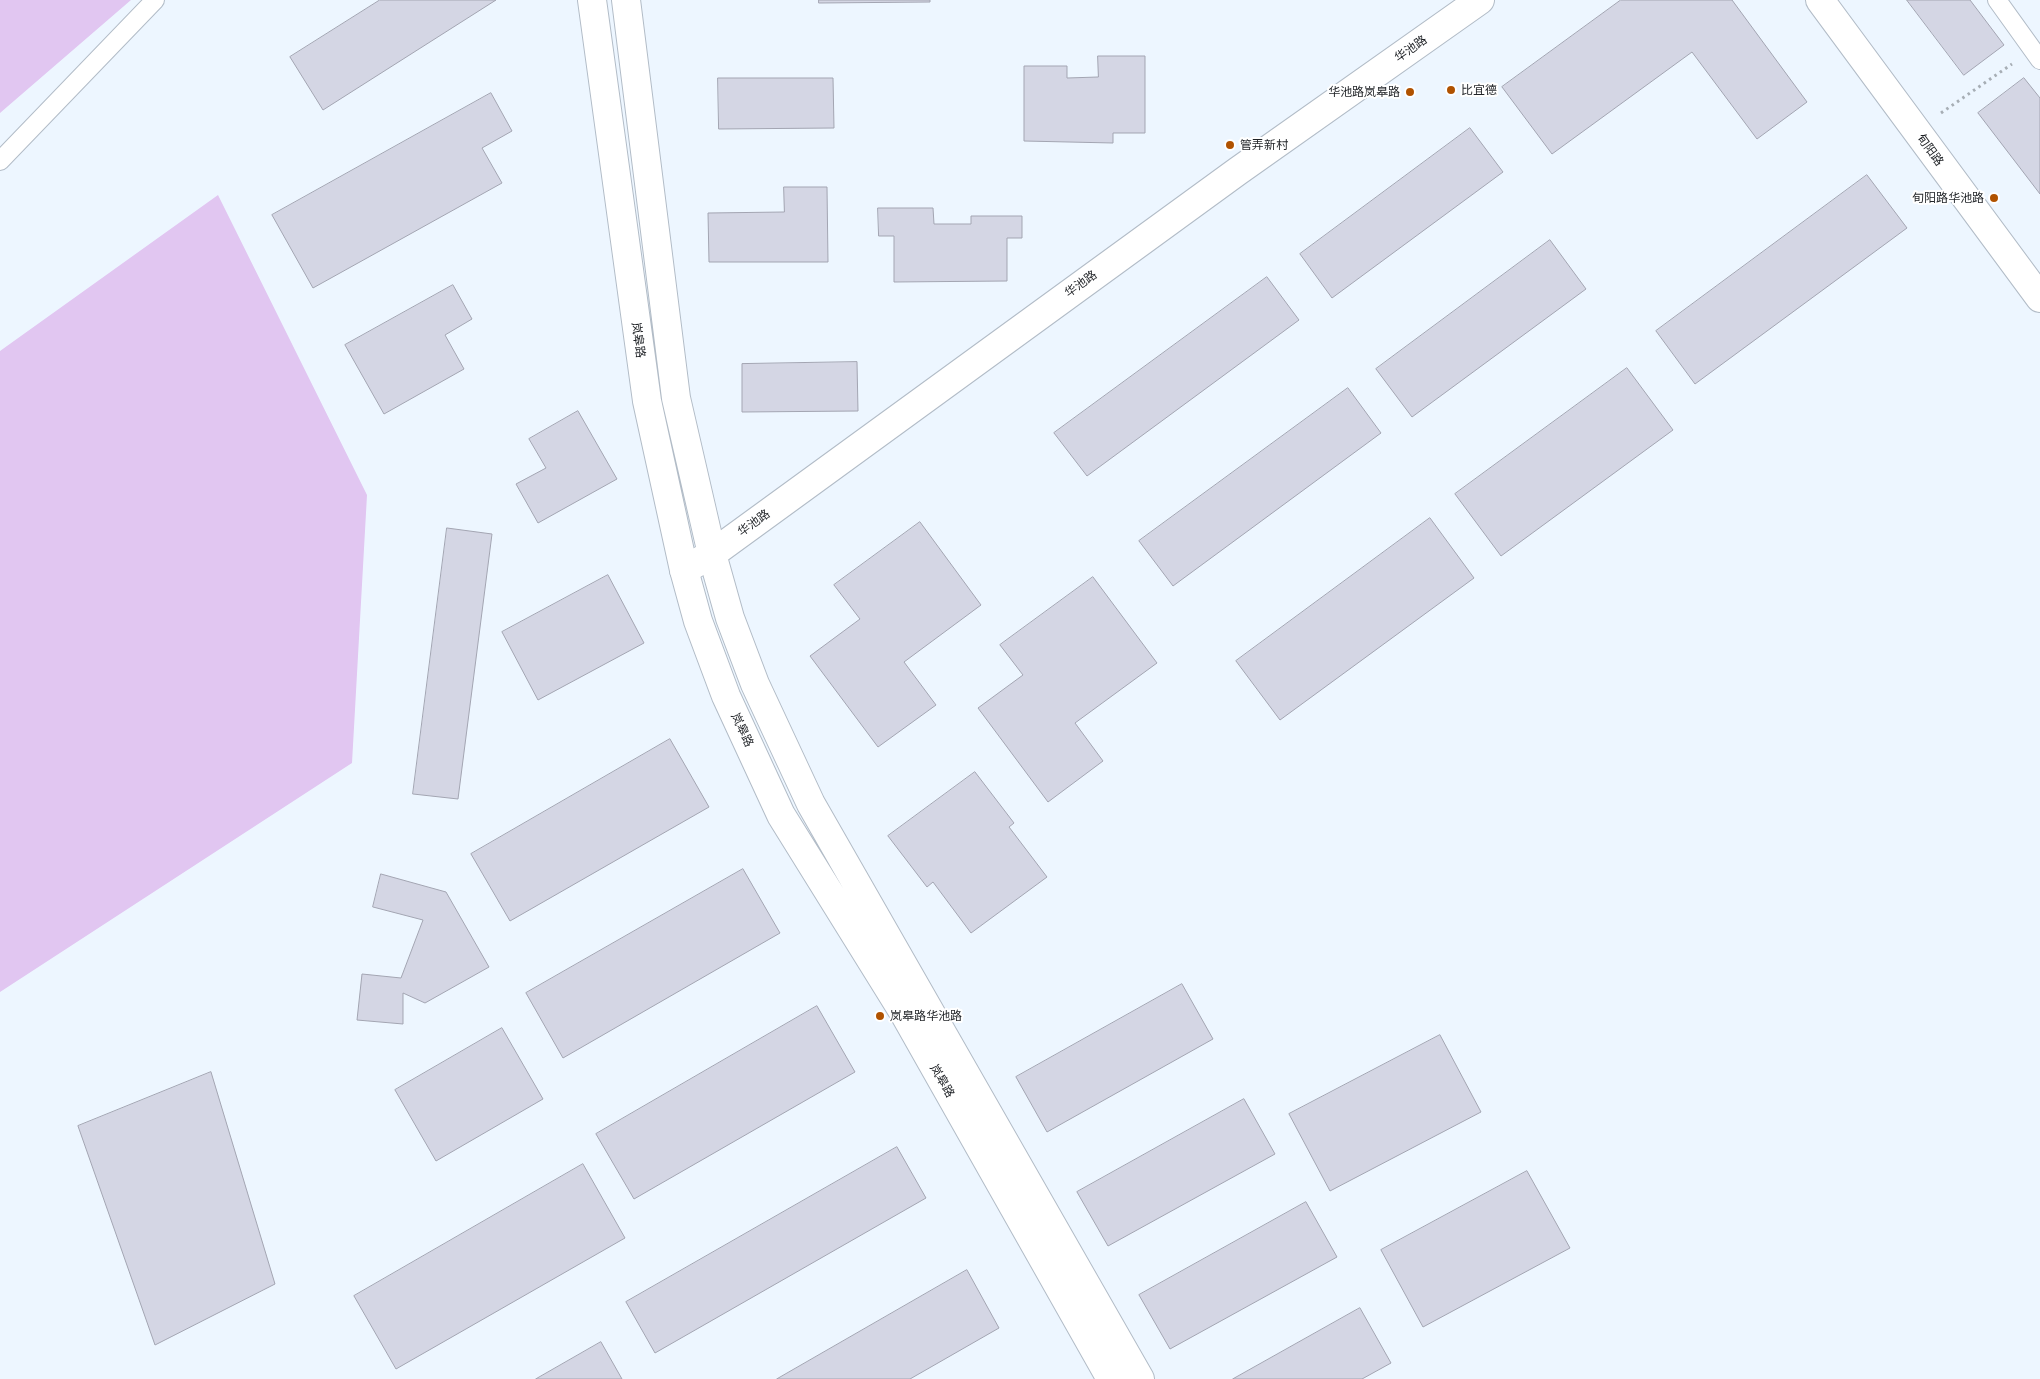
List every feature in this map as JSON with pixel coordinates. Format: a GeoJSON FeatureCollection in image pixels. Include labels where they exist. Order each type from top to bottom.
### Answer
{"type":"FeatureCollection","features":[{"type":"Feature","properties":{"kind":"main road","name":"岚皋路"},"geometry":{"type":"LineString","coordinates":[[592,0],[647,401],[684,570],[698,621],[726,696],[781,815],[904,1013],[1111,1379]]}},
{"type":"Feature","properties":{"kind":"main road","name":"岚皋路"},"geometry":{"type":"LineString","coordinates":[[626,0],[676,398],[712,554],[730,618],[754,684],[811,804],[1140,1379]]}},
{"type":"Feature","properties":{"kind":"main road","name":"华池路"},"geometry":{"type":"LineString","coordinates":[[684,570],[712,554],[1238,171],[1480,0]]}},
{"type":"Feature","properties":{"kind":"main road","name":"旬阳路"},"geometry":{"type":"LineString","coordinates":[[1820,0],[2040,298]]}},
{"type":"Feature","properties":{"kind":"lane"},"geometry":{"type":"LineString","coordinates":[[0,161],[155,0]]}},
{"type":"Feature","properties":{"kind":"lane"},"geometry":{"type":"LineString","coordinates":[[1997,0],[2036,55]]}},
{"type":"Feature","properties":{"kind":"path"},"geometry":{"type":"LineString","coordinates":[[1916,131],[2036,55]]}},
{"type":"Feature","properties":{"kind":"shaded area"},"geometry":{"type":"Polygon","coordinates":[[[0,0],[131,0],[0,113],[0,0]]]}},
{"type":"Feature","properties":{"kind":"shaded area"},"geometry":{"type":"Polygon","coordinates":[[[218,195],[367,495],[352,763],[0,992],[0,351],[218,195]]]}},
{"type":"Feature","properties":{"kind":"building"},"geometry":{"type":"Polygon","coordinates":[[[380,0],[496,0],[323,110],[290,57],[380,0]]]}},
{"type":"Feature","properties":{"kind":"building"},"geometry":{"type":"Polygon","coordinates":[[[819,0],[930,0],[930,2],[819,3],[819,0]]]}},
{"type":"Feature","properties":{"kind":"building"},"geometry":{"type":"Polygon","coordinates":[[[1621,0],[1732,0],[1807,102],[1757,139],[1692,52],[1552,154],[1502,87],[1621,0]]]}},
{"type":"Feature","properties":{"kind":"building"},"geometry":{"type":"Polygon","coordinates":[[[1907,0],[1970,0],[2004,45],[1964,75],[1907,0]]]}},
{"type":"Feature","properties":{"kind":"building"},"geometry":{"type":"Polygon","coordinates":[[[1098,56],[1145,56],[1145,133],[1113,133],[1113,143],[1024,141],[1024,66],[1067,66],[1067,78],[1098,77],[1098,56]]]}},
{"type":"Feature","properties":{"kind":"building"},"geometry":{"type":"Polygon","coordinates":[[[718,78],[833,78],[834,128],[719,129],[718,78]]]}},
{"type":"Feature","properties":{"kind":"building"},"geometry":{"type":"Polygon","coordinates":[[[2024,78],[2040,98],[2040,194],[1978,113],[2024,78]]]}},
{"type":"Feature","properties":{"kind":"building"},"geometry":{"type":"Polygon","coordinates":[[[491,93],[512,131],[482,148],[502,183],[313,288],[272,215],[491,93]]]}},
{"type":"Feature","properties":{"kind":"building"},"geometry":{"type":"Polygon","coordinates":[[[1470,128],[1503,172],[1332,298],[1300,254],[1470,128]]]}},
{"type":"Feature","properties":{"kind":"building"},"geometry":{"type":"Polygon","coordinates":[[[1867,175],[1907,228],[1695,384],[1656,331],[1867,175]]]}},
{"type":"Feature","properties":{"kind":"building"},"geometry":{"type":"Polygon","coordinates":[[[784,187],[827,187],[828,262],[709,262],[708,213],[784,212],[784,187]]]}},
{"type":"Feature","properties":{"kind":"building"},"geometry":{"type":"Polygon","coordinates":[[[878,208],[933,208],[934,224],[971,224],[971,216],[1022,216],[1022,238],[1007,238],[1007,281],[894,282],[894,236],[879,236],[878,208]]]}},
{"type":"Feature","properties":{"kind":"building"},"geometry":{"type":"Polygon","coordinates":[[[1550,240],[1586,289],[1412,417],[1376,369],[1550,240]]]}},
{"type":"Feature","properties":{"kind":"building"},"geometry":{"type":"Polygon","coordinates":[[[1267,277],[1299,320],[1087,476],[1054,433],[1267,277]]]}},
{"type":"Feature","properties":{"kind":"building"},"geometry":{"type":"Polygon","coordinates":[[[453,285],[472,319],[445,335],[464,369],[384,414],[345,345],[453,285]]]}},
{"type":"Feature","properties":{"kind":"building"},"geometry":{"type":"Polygon","coordinates":[[[857,362],[858,411],[742,412],[742,364],[857,362]]]}},
{"type":"Feature","properties":{"kind":"building"},"geometry":{"type":"Polygon","coordinates":[[[1627,368],[1673,430],[1501,556],[1455,494],[1627,368]]]}},
{"type":"Feature","properties":{"kind":"building"},"geometry":{"type":"Polygon","coordinates":[[[1348,388],[1381,433],[1173,586],[1139,541],[1348,388]]]}},
{"type":"Feature","properties":{"kind":"building"},"geometry":{"type":"Polygon","coordinates":[[[578,411],[617,479],[538,523],[516,484],[546,468],[529,439],[578,411]]]}},
{"type":"Feature","properties":{"kind":"building"},"geometry":{"type":"Polygon","coordinates":[[[1430,518],[1474,578],[1280,720],[1236,661],[1430,518]]]}},
{"type":"Feature","properties":{"kind":"building"},"geometry":{"type":"Polygon","coordinates":[[[920,522],[981,605],[904,662],[936,705],[878,747],[810,656],[860,619],[834,585],[920,522]]]}},
{"type":"Feature","properties":{"kind":"building"},"geometry":{"type":"Polygon","coordinates":[[[447,528],[492,534],[458,799],[413,794],[447,528]]]}},
{"type":"Feature","properties":{"kind":"building"},"geometry":{"type":"Polygon","coordinates":[[[608,575],[644,643],[538,700],[502,632],[608,575]]]}},
{"type":"Feature","properties":{"kind":"building"},"geometry":{"type":"Polygon","coordinates":[[[1093,577],[1157,663],[1075,723],[1103,761],[1048,802],[978,708],[1023,675],[1000,645],[1093,577]]]}},
{"type":"Feature","properties":{"kind":"building"},"geometry":{"type":"Polygon","coordinates":[[[670,739],[709,807],[510,921],[471,854],[670,739]]]}},
{"type":"Feature","properties":{"kind":"building"},"geometry":{"type":"Polygon","coordinates":[[[975,772],[1014,823],[1009,827],[1047,877],[971,933],[933,882],[927,887],[888,836],[975,772]]]}},
{"type":"Feature","properties":{"kind":"building"},"geometry":{"type":"Polygon","coordinates":[[[743,869],[780,933],[563,1058],[526,993],[743,869]]]}},
{"type":"Feature","properties":{"kind":"building"},"geometry":{"type":"Polygon","coordinates":[[[381,874],[446,892],[489,967],[425,1003],[403,993],[403,1024],[357,1020],[362,974],[401,978],[423,920],[373,907],[381,874]]]}},
{"type":"Feature","properties":{"kind":"building"},"geometry":{"type":"Polygon","coordinates":[[[1182,984],[1213,1039],[1047,1132],[1016,1077],[1182,984]]]}},
{"type":"Feature","properties":{"kind":"building"},"geometry":{"type":"Polygon","coordinates":[[[817,1006],[855,1072],[634,1199],[596,1134],[817,1006]]]}},
{"type":"Feature","properties":{"kind":"building"},"geometry":{"type":"Polygon","coordinates":[[[502,1028],[543,1099],[436,1161],[395,1090],[502,1028]]]}},
{"type":"Feature","properties":{"kind":"building"},"geometry":{"type":"Polygon","coordinates":[[[1440,1035],[1481,1112],[1330,1191],[1289,1114],[1440,1035]]]}},
{"type":"Feature","properties":{"kind":"building"},"geometry":{"type":"Polygon","coordinates":[[[211,1072],[275,1284],[155,1345],[78,1126],[211,1072]]]}},
{"type":"Feature","properties":{"kind":"building"},"geometry":{"type":"Polygon","coordinates":[[[1244,1099],[1275,1154],[1108,1246],[1077,1192],[1244,1099]]]}},
{"type":"Feature","properties":{"kind":"building"},"geometry":{"type":"Polygon","coordinates":[[[897,1147],[926,1198],[655,1353],[626,1302],[897,1147]]]}},
{"type":"Feature","properties":{"kind":"building"},"geometry":{"type":"Polygon","coordinates":[[[583,1164],[625,1238],[396,1369],[354,1296],[583,1164]]]}},
{"type":"Feature","properties":{"kind":"building"},"geometry":{"type":"Polygon","coordinates":[[[1527,1171],[1570,1248],[1423,1327],[1381,1250],[1527,1171]]]}},
{"type":"Feature","properties":{"kind":"building"},"geometry":{"type":"Polygon","coordinates":[[[1306,1202],[1337,1257],[1170,1349],[1139,1295],[1306,1202]]]}},
{"type":"Feature","properties":{"kind":"building"},"geometry":{"type":"Polygon","coordinates":[[[967,1270],[999,1328],[910,1379],[777,1379],[967,1270]]]}},
{"type":"Feature","properties":{"kind":"building"},"geometry":{"type":"Polygon","coordinates":[[[1360,1308],[1391,1363],[1362,1379],[1233,1379],[1360,1308]]]}},
{"type":"Feature","properties":{"kind":"building"},"geometry":{"type":"Polygon","coordinates":[[[601,1342],[622,1379],[536,1379],[601,1342]]]}},
{"type":"Feature","properties":{"kind":"place","name":"比宜德"},"geometry":{"type":"Point","coordinates":[1451,90]}},
{"type":"Feature","properties":{"kind":"place","name":"华池路岚皋路"},"geometry":{"type":"Point","coordinates":[1410,92]}},
{"type":"Feature","properties":{"kind":"place","name":"管弄新村"},"geometry":{"type":"Point","coordinates":[1230,145]}},
{"type":"Feature","properties":{"kind":"place","name":"旬阳路华池路"},"geometry":{"type":"Point","coordinates":[1994,198]}},
{"type":"Feature","properties":{"kind":"place","name":"岚皋路华池路"},"geometry":{"type":"Point","coordinates":[880,1016]}}]}
